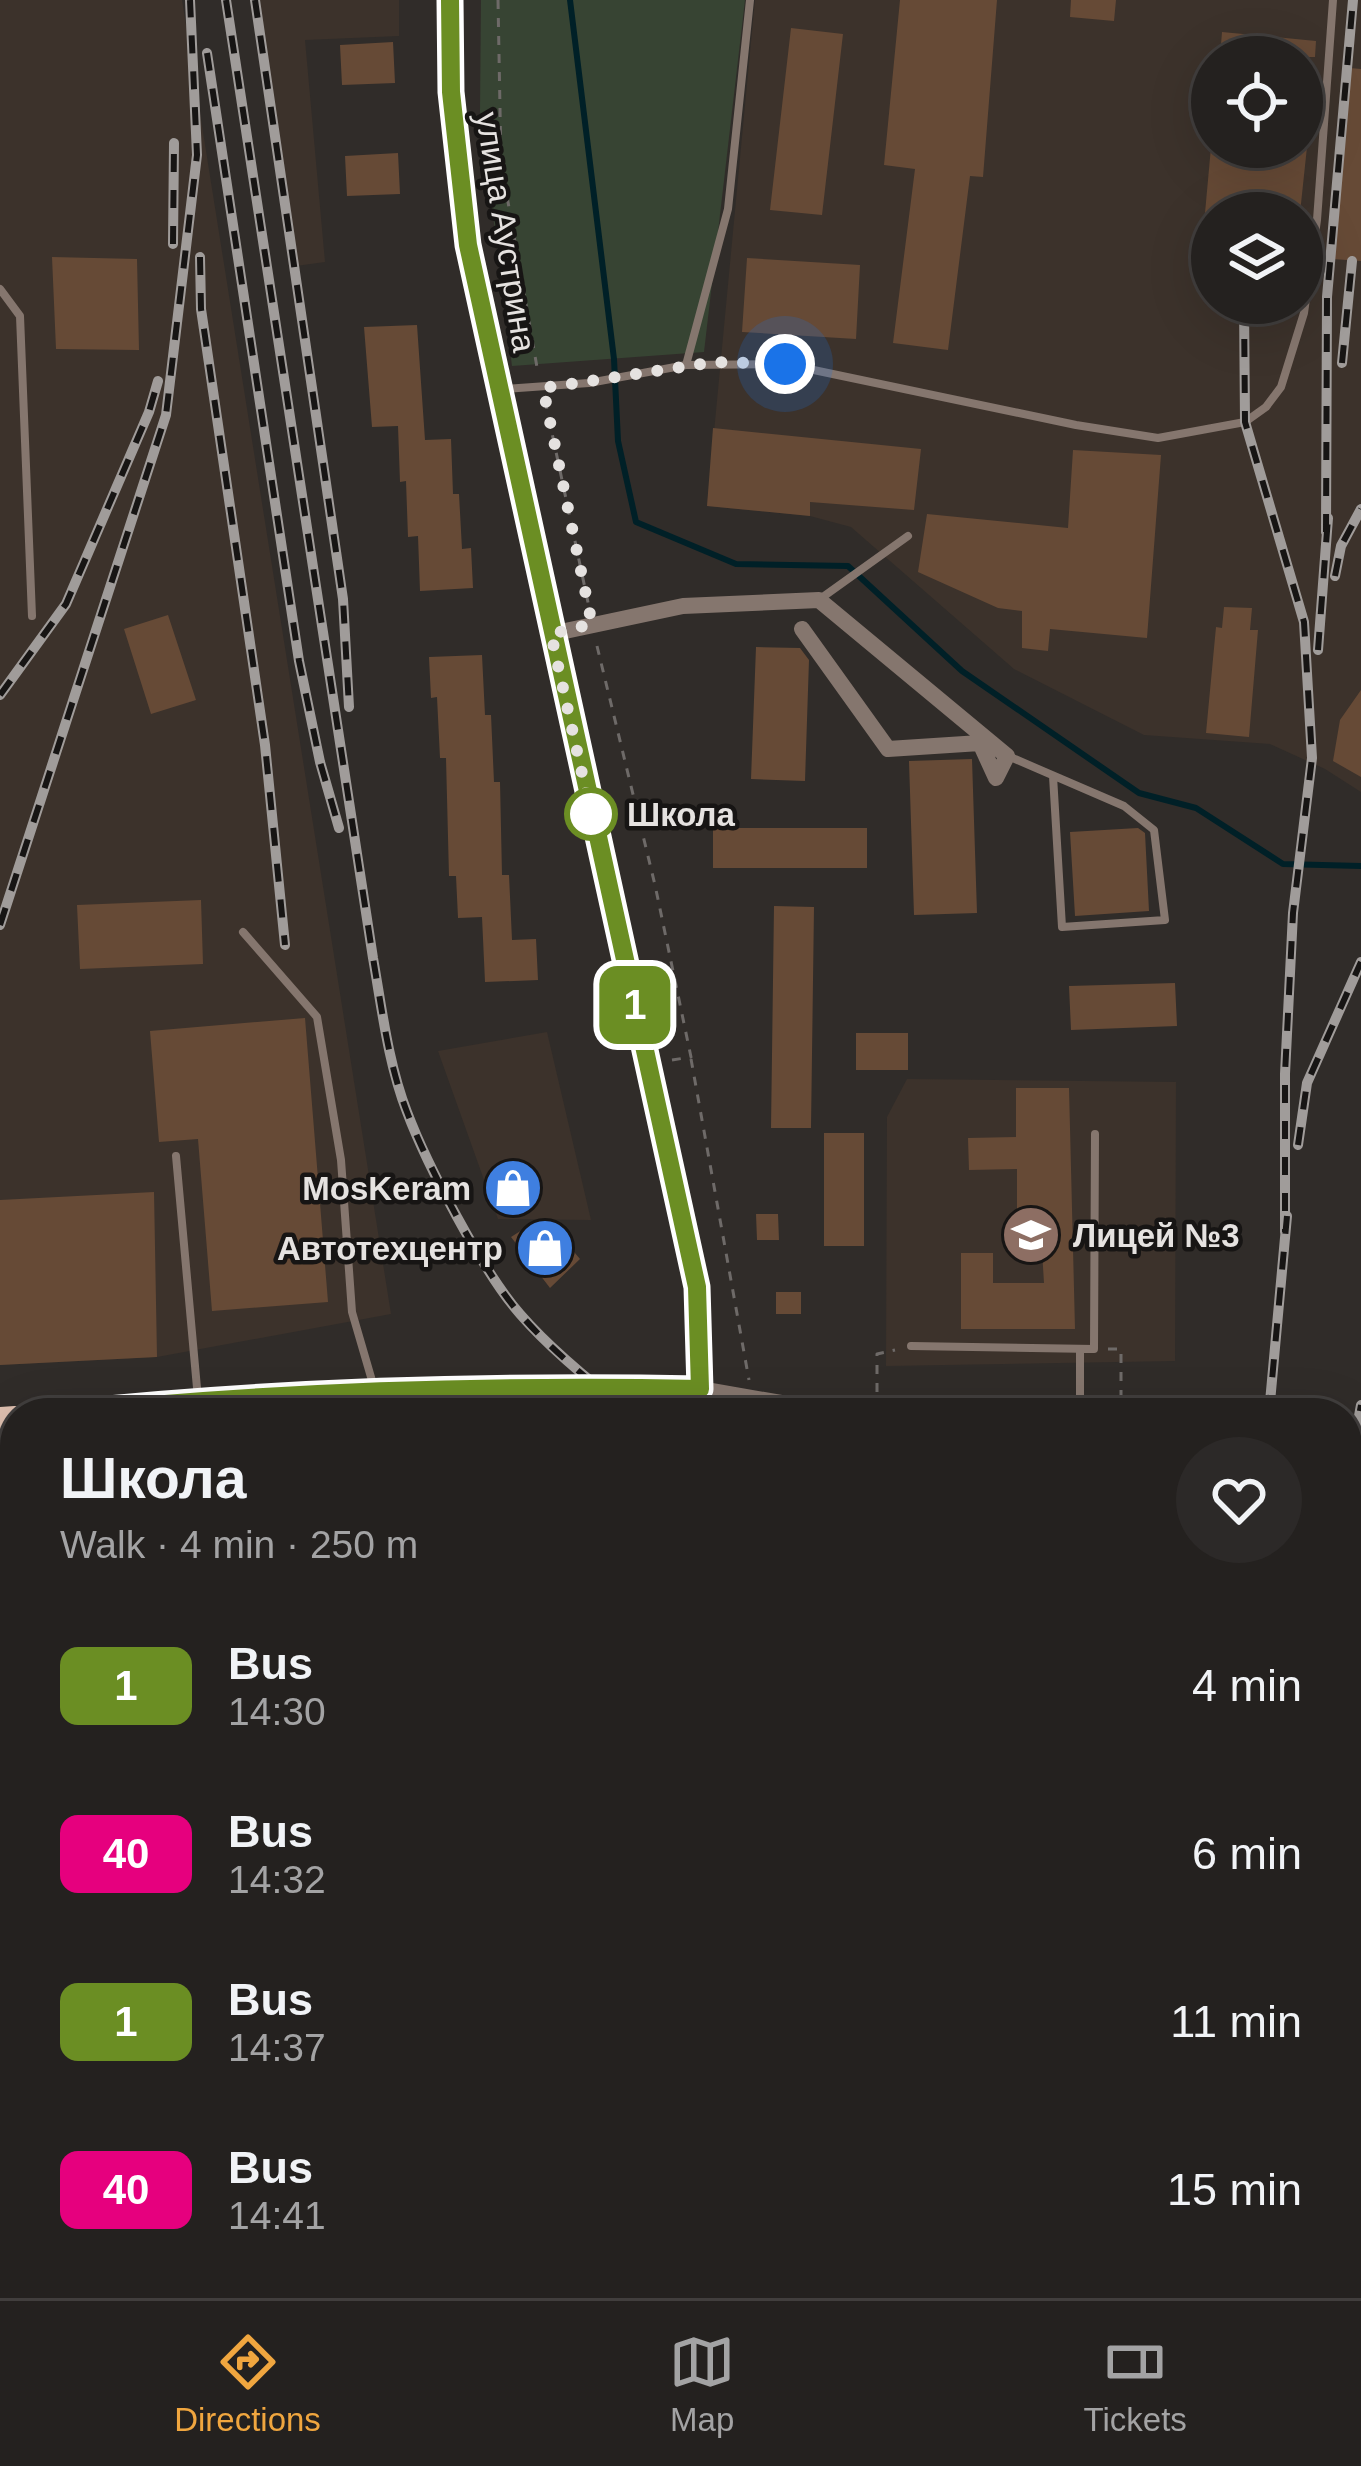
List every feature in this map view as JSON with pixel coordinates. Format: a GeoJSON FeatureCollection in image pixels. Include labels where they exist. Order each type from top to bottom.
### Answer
{"type":"FeatureCollection","features":[{"type":"Feature","properties":{"kind":"main road","name":"улица Аустрина"},"geometry":{"type":"LineString","coordinates":[[450,0],[451,92],[468,245],[697,1287],[700,1389]]}},
{"type":"Feature","properties":{"kind":"main road"},"geometry":{"type":"LineString","coordinates":[[242,1398],[519,1387],[700,1389]]}},
{"type":"Feature","properties":{"kind":"street"},"geometry":{"type":"LineString","coordinates":[[551,634],[683,606],[819,600],[1007,756],[996,778],[980,743],[888,749],[802,629]]}},
{"type":"Feature","properties":{"kind":"street"},"geometry":{"type":"LineString","coordinates":[[700,1389],[760,1398]]}},
{"type":"Feature","properties":{"kind":"lane"},"geometry":{"type":"LineString","coordinates":[[686,365],[728,209],[751,0]]}},
{"type":"Feature","properties":{"kind":"lane"},"geometry":{"type":"LineString","coordinates":[[498,390],[589,383],[686,365],[785,364],[1159,438],[1245,422],[1266,407],[1281,387],[1304,313],[1317,220],[1333,0]]}},
{"type":"Feature","properties":{"kind":"lane"},"geometry":{"type":"LineString","coordinates":[[0,289],[20,316],[32,616]]}},
{"type":"Feature","properties":{"kind":"lane"},"geometry":{"type":"LineString","coordinates":[[819,600],[908,536]]}},
{"type":"Feature","properties":{"kind":"lane"},"geometry":{"type":"LineString","coordinates":[[1007,756],[1124,806],[1154,830],[1165,920],[1062,928],[1053,776]]}},
{"type":"Feature","properties":{"kind":"lane"},"geometry":{"type":"LineString","coordinates":[[243,932],[317,1017],[341,1160],[352,1312],[375,1392]]}},
{"type":"Feature","properties":{"kind":"lane"},"geometry":{"type":"LineString","coordinates":[[911,1346],[1094,1349],[1095,1134]]}},
{"type":"Feature","properties":{"kind":"lane"},"geometry":{"type":"LineString","coordinates":[[176,1156],[198,1398]]}},
{"type":"Feature","properties":{"kind":"lane"},"geometry":{"type":"LineString","coordinates":[[1080,1348],[1080,1398]]}},
{"type":"Feature","properties":{"kind":"lane"},"geometry":{"type":"LineString","coordinates":[[519,1387],[522,1398]]}},
{"type":"Feature","properties":{"kind":"path"},"geometry":{"type":"LineString","coordinates":[[498,0],[501,162],[592,624],[656,885],[752,1397]]}},
{"type":"Feature","properties":{"kind":"path"},"geometry":{"type":"LineString","coordinates":[[649,1064],[691,1058]]}},
{"type":"Feature","properties":{"kind":"path"},"geometry":{"type":"LineString","coordinates":[[877,1398],[877,1354],[911,1346]]}},
{"type":"Feature","properties":{"kind":"path"},"geometry":{"type":"LineString","coordinates":[[1094,1349],[1120,1349],[1121,1398]]}},
{"type":"Feature","properties":{"kind":"shaded area"},"geometry":{"type":"Polygon","coordinates":[[[0,0],[182,0],[391,1314],[157,1357],[0,1365],[0,0]]]}},
{"type":"Feature","properties":{"kind":"shaded area"},"geometry":{"type":"Polygon","coordinates":[[[253,0],[399,0],[399,36],[305,40],[325,262],[296,266],[253,0]]]}},
{"type":"Feature","properties":{"kind":"shaded area"},"geometry":{"type":"Polygon","coordinates":[[[755,0],[1361,0],[1361,792],[1270,744],[1144,735],[1014,669],[851,527],[810,516],[707,506],[755,0]]]}},
{"type":"Feature","properties":{"kind":"shaded area"},"geometry":{"type":"Polygon","coordinates":[[[547,1032],[591,1220],[498,1219],[438,1051],[547,1032]]]}},
{"type":"Feature","properties":{"kind":"shaded area","name":"Лицей №3"},"geometry":{"type":"Polygon","coordinates":[[[907,1079],[1176,1082],[1175,1361],[886,1366],[887,1117],[907,1079]]]}},
{"type":"Feature","properties":{"kind":"green space"},"geometry":{"type":"Polygon","coordinates":[[[481,0],[745,0],[704,352],[512,366],[480,112],[481,0]]]}},
{"type":"Feature","properties":{"kind":"building"},"geometry":{"type":"Polygon","coordinates":[[[900,0],[997,0],[983,177],[970,176],[948,350],[893,343],[915,169],[884,165],[900,0]]]}},
{"type":"Feature","properties":{"kind":"building"},"geometry":{"type":"Polygon","coordinates":[[[1071,0],[1116,0],[1114,21],[1070,17],[1071,0]]]}},
{"type":"Feature","properties":{"kind":"building"},"geometry":{"type":"Polygon","coordinates":[[[791,28],[843,34],[822,215],[770,210],[791,28]]]}},
{"type":"Feature","properties":{"kind":"building"},"geometry":{"type":"Polygon","coordinates":[[[393,42],[395,83],[342,85],[340,45],[393,42]]]}},
{"type":"Feature","properties":{"kind":"building"},"geometry":{"type":"Polygon","coordinates":[[[1350,68],[1361,69],[1361,261],[1332,259],[1350,68]]]}},
{"type":"Feature","properties":{"kind":"building"},"geometry":{"type":"Polygon","coordinates":[[[398,153],[400,194],[347,196],[345,156],[398,153]]]}},
{"type":"Feature","properties":{"kind":"building"},"geometry":{"type":"Polygon","coordinates":[[[1209,168],[1305,168],[1302,192],[1207,192],[1209,168]]]}},
{"type":"Feature","properties":{"kind":"building"},"geometry":{"type":"Polygon","coordinates":[[[52,257],[137,259],[139,350],[56,349],[52,257]]]}},
{"type":"Feature","properties":{"kind":"building"},"geometry":{"type":"Polygon","coordinates":[[[747,258],[860,265],[856,339],[742,332],[747,258]]]}},
{"type":"Feature","properties":{"kind":"building"},"geometry":{"type":"Polygon","coordinates":[[[417,325],[425,440],[451,439],[453,494],[459,494],[462,549],[471,548],[473,588],[420,591],[418,536],[408,537],[406,481],[400,482],[398,426],[372,427],[364,327],[417,325]]]}},
{"type":"Feature","properties":{"kind":"building"},"geometry":{"type":"Polygon","coordinates":[[[713,428],[921,449],[914,510],[810,502],[810,516],[707,506],[713,428]]]}},
{"type":"Feature","properties":{"kind":"building"},"geometry":{"type":"Polygon","coordinates":[[[1073,450],[1161,455],[1147,638],[1050,629],[1048,651],[1022,648],[1022,611],[998,608],[918,572],[927,514],[1068,528],[1073,450]]]}},
{"type":"Feature","properties":{"kind":"building"},"geometry":{"type":"Polygon","coordinates":[[[1224,607],[1252,608],[1250,630],[1258,630],[1249,737],[1206,733],[1216,627],[1222,628],[1224,607]]]}},
{"type":"Feature","properties":{"kind":"building"},"geometry":{"type":"Polygon","coordinates":[[[168,615],[196,700],[151,714],[124,629],[168,615]]]}},
{"type":"Feature","properties":{"kind":"building"},"geometry":{"type":"Polygon","coordinates":[[[756,647],[800,648],[809,660],[805,781],[751,779],[756,647]]]}},
{"type":"Feature","properties":{"kind":"building"},"geometry":{"type":"Polygon","coordinates":[[[482,655],[494,782],[500,782],[502,875],[509,875],[512,940],[536,939],[538,980],[485,982],[482,917],[458,918],[456,876],[449,876],[446,758],[440,758],[437,697],[431,698],[429,657],[482,655]]]}},
{"type":"Feature","properties":{"kind":"building"},"geometry":{"type":"Polygon","coordinates":[[[1361,690],[1361,777],[1333,761],[1340,720],[1361,690]]]}},
{"type":"Feature","properties":{"kind":"building"},"geometry":{"type":"Polygon","coordinates":[[[972,759],[977,913],[914,915],[909,761],[972,759]]]}},
{"type":"Feature","properties":{"kind":"building"},"geometry":{"type":"Polygon","coordinates":[[[713,828],[867,828],[867,868],[713,868],[713,828]]]}},
{"type":"Feature","properties":{"kind":"building"},"geometry":{"type":"Polygon","coordinates":[[[1138,828],[1145,833],[1149,911],[1075,916],[1070,832],[1138,828]]]}},
{"type":"Feature","properties":{"kind":"building"},"geometry":{"type":"Polygon","coordinates":[[[201,900],[203,964],[80,969],[77,905],[201,900]]]}},
{"type":"Feature","properties":{"kind":"building"},"geometry":{"type":"Polygon","coordinates":[[[774,906],[814,907],[811,1128],[771,1128],[774,906]]]}},
{"type":"Feature","properties":{"kind":"building"},"geometry":{"type":"Polygon","coordinates":[[[1175,983],[1177,1026],[1071,1030],[1069,986],[1175,983]]]}},
{"type":"Feature","properties":{"kind":"building"},"geometry":{"type":"Polygon","coordinates":[[[305,1018],[328,1302],[212,1311],[198,1139],[159,1142],[150,1031],[305,1018]]]}},
{"type":"Feature","properties":{"kind":"building"},"geometry":{"type":"Polygon","coordinates":[[[856,1033],[908,1033],[908,1070],[856,1070],[856,1033]]]}},
{"type":"Feature","properties":{"kind":"building"},"geometry":{"type":"Polygon","coordinates":[[[1016,1088],[1069,1088],[1075,1329],[961,1329],[961,1253],[993,1253],[993,1283],[1044,1283],[1040,1218],[1017,1218],[1017,1169],[969,1170],[968,1138],[1016,1137],[1016,1088]]]}},
{"type":"Feature","properties":{"kind":"building"},"geometry":{"type":"Polygon","coordinates":[[[824,1133],[864,1133],[864,1246],[824,1246],[824,1133]]]}},
{"type":"Feature","properties":{"kind":"building"},"geometry":{"type":"Polygon","coordinates":[[[524,1178],[526,1209],[503,1210],[501,1180],[524,1178]]]}},
{"type":"Feature","properties":{"kind":"building"},"geometry":{"type":"Polygon","coordinates":[[[154,1192],[157,1357],[0,1365],[0,1200],[154,1192]]]}},
{"type":"Feature","properties":{"kind":"building"},"geometry":{"type":"Polygon","coordinates":[[[756,1214],[778,1214],[779,1240],[757,1240],[756,1214]]]}},
{"type":"Feature","properties":{"kind":"building","name":"Автотехцентр"},"geometry":{"type":"Polygon","coordinates":[[[554,1228],[580,1259],[550,1288],[511,1237],[522,1230],[554,1228]]]}},
{"type":"Feature","properties":{"kind":"building"},"geometry":{"type":"Polygon","coordinates":[[[776,1292],[801,1292],[801,1314],[776,1314],[776,1292]]]}},
{"type":"Feature","properties":{"kind":"waterway"},"geometry":{"type":"LineString","coordinates":[[570,0],[614,359],[618,441],[636,522],[736,564],[848,566],[962,671],[1139,793],[1196,808],[1283,864],[1361,866]]}},
{"type":"Feature","properties":{"kind":"railway"},"geometry":{"type":"LineString","coordinates":[[0,925],[166,415],[197,155],[190,0]]}},
{"type":"Feature","properties":{"kind":"railway"},"geometry":{"type":"LineString","coordinates":[[226,0],[373,958],[395,1074],[442,1188],[505,1295],[559,1354],[612,1398]]}},
{"type":"Feature","properties":{"kind":"railway"},"geometry":{"type":"LineString","coordinates":[[255,0],[343,599],[349,707]]}},
{"type":"Feature","properties":{"kind":"railway"},"geometry":{"type":"LineString","coordinates":[[1326,532],[1327,297],[1353,0]]}},
{"type":"Feature","properties":{"kind":"railway"},"geometry":{"type":"LineString","coordinates":[[207,53],[299,661],[339,828]]}},
{"type":"Feature","properties":{"kind":"railway"},"geometry":{"type":"LineString","coordinates":[[173,244],[174,143]]}},
{"type":"Feature","properties":{"kind":"railway"},"geometry":{"type":"LineString","coordinates":[[200,257],[201,309],[265,745],[285,945]]}},
{"type":"Feature","properties":{"kind":"railway"},"geometry":{"type":"LineString","coordinates":[[1342,363],[1352,261]]}},
{"type":"Feature","properties":{"kind":"railway"},"geometry":{"type":"LineString","coordinates":[[1244,324],[1245,422],[1304,622],[1312,758],[1293,913],[1285,1074],[1285,1232]]}},
{"type":"Feature","properties":{"kind":"railway"},"geometry":{"type":"LineString","coordinates":[[0,695],[66,604],[158,381]]}},
{"type":"Feature","properties":{"kind":"railway"},"geometry":{"type":"LineString","coordinates":[[1335,576],[1341,546],[1361,509]]}},
{"type":"Feature","properties":{"kind":"railway"},"geometry":{"type":"LineString","coordinates":[[1318,650],[1328,518]]}},
{"type":"Feature","properties":{"kind":"railway"},"geometry":{"type":"LineString","coordinates":[[1298,1145],[1307,1083],[1361,962]]}},
{"type":"Feature","properties":{"kind":"railway"},"geometry":{"type":"LineString","coordinates":[[1270,1398],[1287,1216]]}},
{"type":"Feature","properties":{"kind":"bus line","name":"1"},"geometry":{"type":"LineString","coordinates":[[239,1398],[519,1387],[700,1389],[697,1287],[468,245],[451,92],[450,0]]}},
{"type":"Feature","properties":{"kind":"place","name":"Школа"},"geometry":{"type":"Point","coordinates":[591,814]}},
{"type":"Feature","properties":{"kind":"place","name":"MosKeram"},"geometry":{"type":"Point","coordinates":[513,1188]}},
{"type":"Feature","properties":{"kind":"place","name":"Лицей №3"},"geometry":{"type":"Point","coordinates":[1031,1235]}},
{"type":"Feature","properties":{"kind":"place","name":"Автотехцентр"},"geometry":{"type":"Point","coordinates":[545,1248]}},
{"type":"Feature","properties":{"kind":"route"},"geometry":{"type":"LineString","coordinates":[[591,814],[551,634],[592,624],[543,388],[715,362],[785,364]]}}]}
